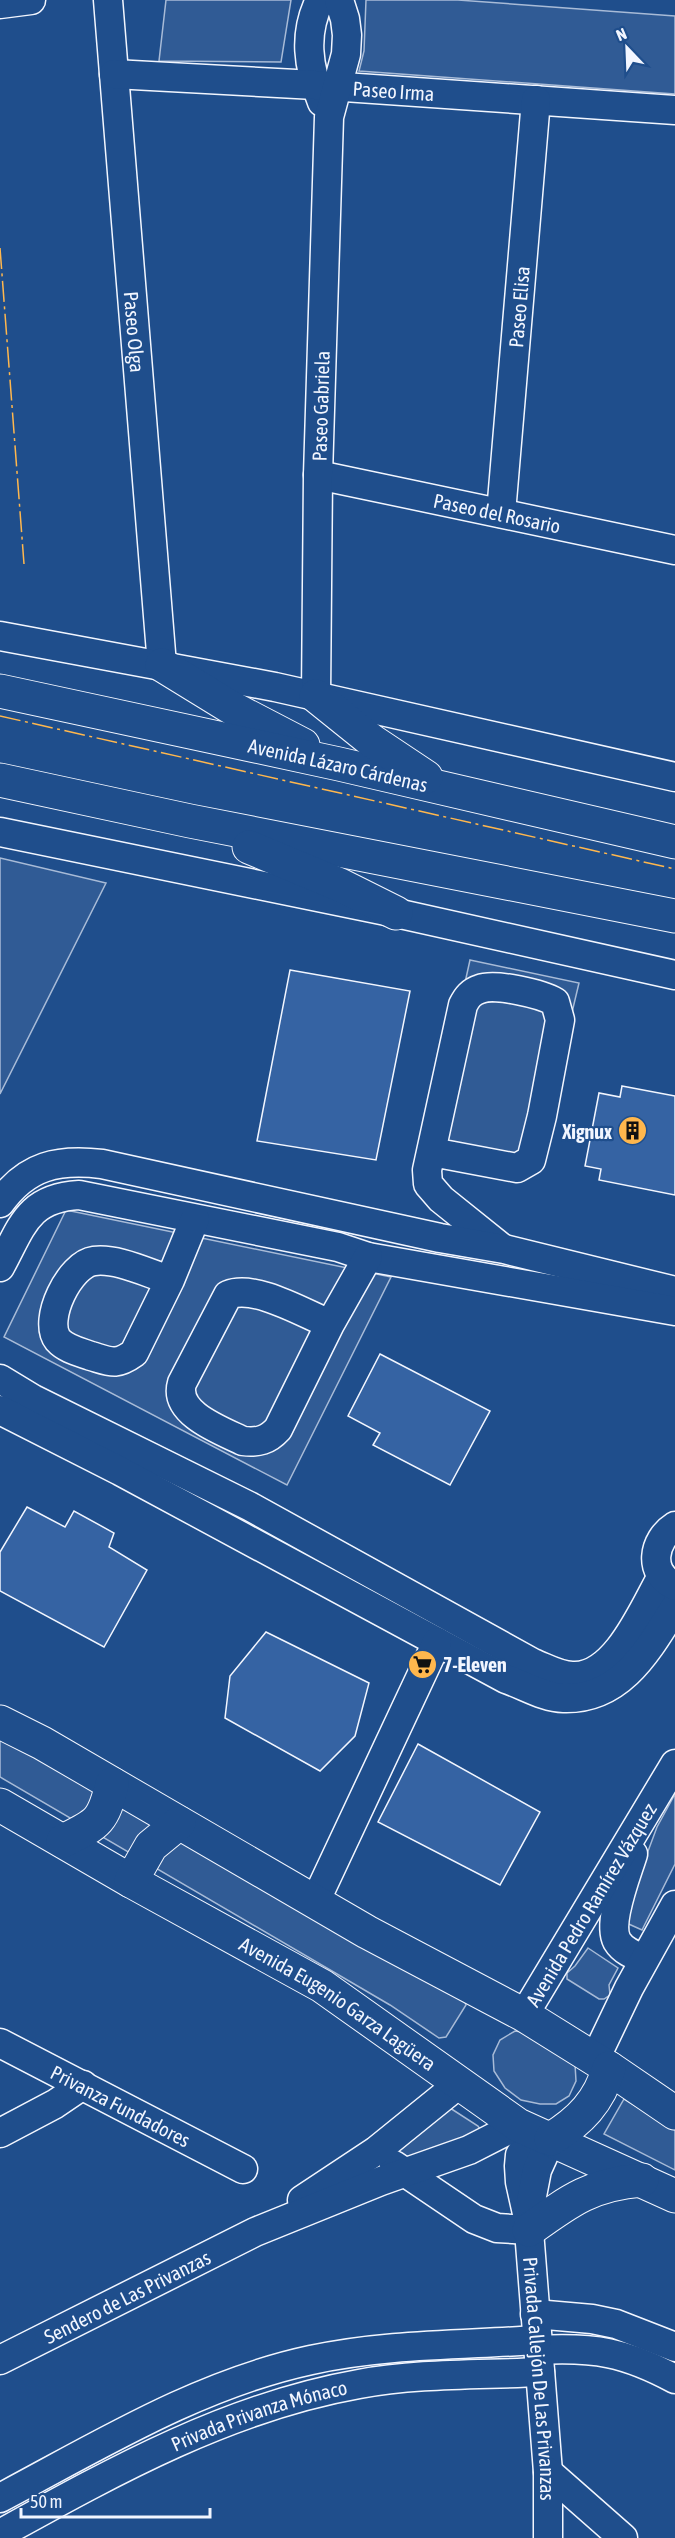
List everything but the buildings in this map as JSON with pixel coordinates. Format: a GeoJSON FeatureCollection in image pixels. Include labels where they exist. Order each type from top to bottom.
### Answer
{"type":"FeatureCollection","features":[{"type":"Feature","properties":{"kind":"main road"},"geometry":{"type":"LineString","coordinates":[[162,665],[232,708],[339,764]]}},
{"type":"Feature","properties":{"kind":"main road","name":"Avenida Lázaro Cárdenas"},"geometry":{"type":"LineString","coordinates":[[0,691],[339,764],[675,842]]}},
{"type":"Feature","properties":{"kind":"main road"},"geometry":{"type":"LineString","coordinates":[[315,696],[372,741],[445,790]]}},
{"type":"Feature","properties":{"kind":"main road"},"geometry":{"type":"LineString","coordinates":[[0,780],[190,821],[675,916]]}},
{"type":"Feature","properties":{"kind":"main road"},"geometry":{"type":"LineString","coordinates":[[190,821],[340,885],[396,913]]}},
{"type":"Feature","properties":{"kind":"main road"},"geometry":{"type":"LineString","coordinates":[[616,830],[675,861]]}},
{"type":"Feature","properties":{"kind":"main road"},"geometry":{"type":"LineString","coordinates":[[0,1722],[42,1743],[367,1932],[524,2015],[602,2063],[675,2113]]}},
{"type":"Feature","properties":{"kind":"main road"},"geometry":{"type":"LineString","coordinates":[[63,1842],[100,1819],[105,1812],[112,1784]]}},
{"type":"Feature","properties":{"kind":"main road","name":"Avenida Eugenio Garza Lagüera"},"geometry":{"type":"LineString","coordinates":[[0,1805],[131,1881],[322,1986],[426,2061],[534,2132],[675,2196]]}},
{"type":"Feature","properties":{"kind":"main road"},"geometry":{"type":"LineString","coordinates":[[131,1881],[151,1846],[180,1823]]}},
{"type":"Feature","properties":{"kind":"main road"},"geometry":{"type":"LineString","coordinates":[[534,2132],[587,2112],[597,2098],[602,2063]]}},
{"type":"Feature","properties":{"kind":"main road"},"geometry":{"type":"LineString","coordinates":[[529,2224],[589,2190],[642,2180]]}},
{"type":"Feature","properties":{"kind":"street"},"geometry":{"type":"LineString","coordinates":[[0,4],[31,0]]}},
{"type":"Feature","properties":{"kind":"street","name":"Paseo Olga"},"geometry":{"type":"LineString","coordinates":[[108,0],[162,665]]}},
{"type":"Feature","properties":{"kind":"street","name":"Paseo Gabriela"},"geometry":{"type":"LineString","coordinates":[[315,696],[318,475],[329,117],[327,86],[308,48],[314,14],[320,0]]}},
{"type":"Feature","properties":{"kind":"street","name":"Paseo Gabriela"},"geometry":{"type":"LineString","coordinates":[[327,86],[346,54],[345,19],[339,0]]}},
{"type":"Feature","properties":{"kind":"street","name":"Paseo Irma"},"geometry":{"type":"LineString","coordinates":[[114,74],[675,110]]}},
{"type":"Feature","properties":{"kind":"street","name":"Paseo Elisa"},"geometry":{"type":"LineString","coordinates":[[501,513],[536,100]]}},
{"type":"Feature","properties":{"kind":"street","name":"Paseo del Rosario"},"geometry":{"type":"LineString","coordinates":[[318,475],[675,550]]}},
{"type":"Feature","properties":{"kind":"street"},"geometry":{"type":"LineString","coordinates":[[0,636],[162,665],[315,696],[675,777]]}},
{"type":"Feature","properties":{"kind":"street"},"geometry":{"type":"LineString","coordinates":[[0,832],[396,913],[675,975]]}},
{"type":"Feature","properties":{"kind":"street"},"geometry":{"type":"LineString","coordinates":[[432,1152],[517,1168],[531,1160],[549,1085],[560,1020],[555,1002],[547,997],[496,987],[479,989],[467,997],[461,1015],[432,1152],[427,1177],[432,1190],[504,1249]]}},
{"type":"Feature","properties":{"kind":"street"},"geometry":{"type":"LineString","coordinates":[[0,1203],[23,1178],[39,1168],[78,1161],[102,1164],[429,1235],[504,1249],[675,1292]]}},
{"type":"Feature","properties":{"kind":"street"},"geometry":{"type":"LineString","coordinates":[[0,1267],[32,1211],[44,1202],[60,1196],[99,1197],[195,1219],[338,1247],[368,1257],[675,1311]]}},
{"type":"Feature","properties":{"kind":"street"},"geometry":{"type":"LineString","coordinates":[[170,1280],[195,1219]]}},
{"type":"Feature","properties":{"kind":"street"},"geometry":{"type":"LineString","coordinates":[[492,1278],[504,1249]]}},
{"type":"Feature","properties":{"kind":"street"},"geometry":{"type":"LineString","coordinates":[[330,1323],[252,1292],[228,1295],[182,1383],[180,1397],[184,1405],[191,1412],[243,1441],[252,1442],[270,1437],[278,1429],[330,1323],[368,1257]]}},
{"type":"Feature","properties":{"kind":"street"},"geometry":{"type":"LineString","coordinates":[[0,1379],[29,1411],[120,1471],[506,1678],[543,1693],[561,1698],[598,1694],[631,1671],[650,1648],[675,1607]]}},
{"type":"Feature","properties":{"kind":"street"},"geometry":{"type":"LineString","coordinates":[[0,1410],[29,1411],[251,1507],[555,1673],[574,1676],[590,1673],[607,1664],[669,1581],[656,1562],[657,1544],[675,1526]]}},
{"type":"Feature","properties":{"kind":"street"},"geometry":{"type":"LineString","coordinates":[[315,1902],[438,1642]]}},
{"type":"Feature","properties":{"kind":"street","name":"Avenida Pedro Ramírez Vázquez"},"geometry":{"type":"LineString","coordinates":[[524,2015],[675,1764]]}},
{"type":"Feature","properties":{"kind":"street"},"geometry":{"type":"LineString","coordinates":[[644,1959],[624,1949],[618,1942],[614,1927],[621,1893],[645,1815]]}},
{"type":"Feature","properties":{"kind":"street"},"geometry":{"type":"LineString","coordinates":[[602,2063],[644,1959],[675,1905]]}},
{"type":"Feature","properties":{"kind":"street","name":"Privanza Fundadores"},"geometry":{"type":"LineString","coordinates":[[0,2043],[243,2169]]}},
{"type":"Feature","properties":{"kind":"street","name":"Sendero de Las Privanzas"},"geometry":{"type":"LineString","coordinates":[[255,2232],[376,2151],[460,2083]]}},
{"type":"Feature","properties":{"kind":"street"},"geometry":{"type":"LineString","coordinates":[[0,2133],[55,2104],[83,2085]]}},
{"type":"Feature","properties":{"kind":"street","name":"Sendero de Las Privanzas"},"geometry":{"type":"LineString","coordinates":[[0,2360],[255,2232],[406,2172],[469,2150],[534,2132]]}},
{"type":"Feature","properties":{"kind":"street","name":"Privada Callejón De Las Privanzas"},"geometry":{"type":"LineString","coordinates":[[534,2132],[520,2155],[520,2182],[529,2224],[548,2472],[548,2538]]}},
{"type":"Feature","properties":{"kind":"street","name":"Privada Callejón De Las Privanzas"},"geometry":{"type":"LineString","coordinates":[[529,2224],[533,2184],[534,2132]]}},
{"type":"Feature","properties":{"kind":"street"},"geometry":{"type":"LineString","coordinates":[[469,2150],[493,2153],[506,2163],[520,2182]]}},
{"type":"Feature","properties":{"kind":"street"},"geometry":{"type":"LineString","coordinates":[[376,2151],[474,2219],[497,2228],[529,2224]]}},
{"type":"Feature","properties":{"kind":"street"},"geometry":{"type":"LineString","coordinates":[[538,2344],[592,2319],[616,2324],[675,2348]]}},
{"type":"Feature","properties":{"kind":"street"},"geometry":{"type":"LineString","coordinates":[[538,2344],[611,2352],[637,2361],[675,2379]]}},
{"type":"Feature","properties":{"kind":"street","name":"Privada Privanza Mónaco"},"geometry":{"type":"LineString","coordinates":[[0,2498],[112,2438],[211,2390],[278,2368],[347,2354],[538,2344]]}},
{"type":"Feature","properties":{"kind":"street","name":"Privada Privanza Mónaco"},"geometry":{"type":"LineString","coordinates":[[0,2534],[111,2473],[223,2423],[277,2404],[360,2383],[538,2344]]}},
{"type":"Feature","properties":{"kind":"street"},"geometry":{"type":"LineString","coordinates":[[211,2390],[223,2423]]}},
{"type":"Feature","properties":{"kind":"street"},"geometry":{"type":"LineString","coordinates":[[548,2472],[623,2538]]}},
{"type":"Feature","properties":{"kind":"shaded area"},"geometry":{"type":"Polygon","coordinates":[[[166,0],[291,0],[281,62],[159,61],[166,0]]]}},
{"type":"Feature","properties":{"kind":"shaded area"},"geometry":{"type":"Polygon","coordinates":[[[366,0],[458,0],[675,16],[675,94],[359,71],[364,51],[366,0]]]}},
{"type":"Feature","properties":{"kind":"shaded area"},"geometry":{"type":"Polygon","coordinates":[[[0,858],[106,883],[0,1094],[0,858]]]}},
{"type":"Feature","properties":{"kind":"shaded area"},"geometry":{"type":"Polygon","coordinates":[[[470,960],[579,983],[534,1172],[426,1159],[470,960]]]}},
{"type":"Feature","properties":{"kind":"shaded area"},"geometry":{"type":"Polygon","coordinates":[[[66,1210],[391,1277],[287,1485],[4,1337],[66,1210]]]}},
{"type":"Feature","properties":{"kind":"shaded area"},"geometry":{"type":"Polygon","coordinates":[[[0,1735],[464,2000],[466,2005],[446,2037],[439,2038],[390,2005],[0,1777],[0,1735]]]}},
{"type":"Feature","properties":{"kind":"shaded area"},"geometry":{"type":"Polygon","coordinates":[[[675,1794],[675,1864],[642,1930],[622,1921],[657,1827],[675,1794]]]}},
{"type":"Feature","properties":{"kind":"shaded area"},"geometry":{"type":"Polygon","coordinates":[[[588,1948],[618,1968],[609,1985],[610,1995],[604,1999],[599,1999],[567,1979],[567,1973],[588,1948]]]}},
{"type":"Feature","properties":{"kind":"shaded area"},"geometry":{"type":"Polygon","coordinates":[[[515,2031],[536,2034],[575,2064],[576,2081],[569,2096],[556,2104],[540,2104],[521,2100],[505,2088],[494,2071],[493,2055],[500,2040],[515,2031]]]}},
{"type":"Feature","properties":{"kind":"shaded area"},"geometry":{"type":"Polygon","coordinates":[[[624,2099],[675,2130],[675,2170],[604,2134],[624,2099]]]}},
{"type":"Feature","properties":{"kind":"shaded area"},"geometry":{"type":"Polygon","coordinates":[[[450,2108],[478,2126],[482,2132],[402,2159],[396,2157],[399,2149],[450,2108]]]}},
{"type":"Feature","properties":{"kind":"power"},"geometry":{"type":"LineString","coordinates":[[0,248],[24,564]]}},
{"type":"Feature","properties":{"kind":"power"},"geometry":{"type":"LineString","coordinates":[[0,716],[675,869]]}},
{"type":"Feature","properties":{"kind":"place","name":"Xignux"},"geometry":{"type":"Point","coordinates":[633,1131]}},
{"type":"Feature","properties":{"kind":"place","name":"7-Eleven"},"geometry":{"type":"Point","coordinates":[422,1664]}}]}
